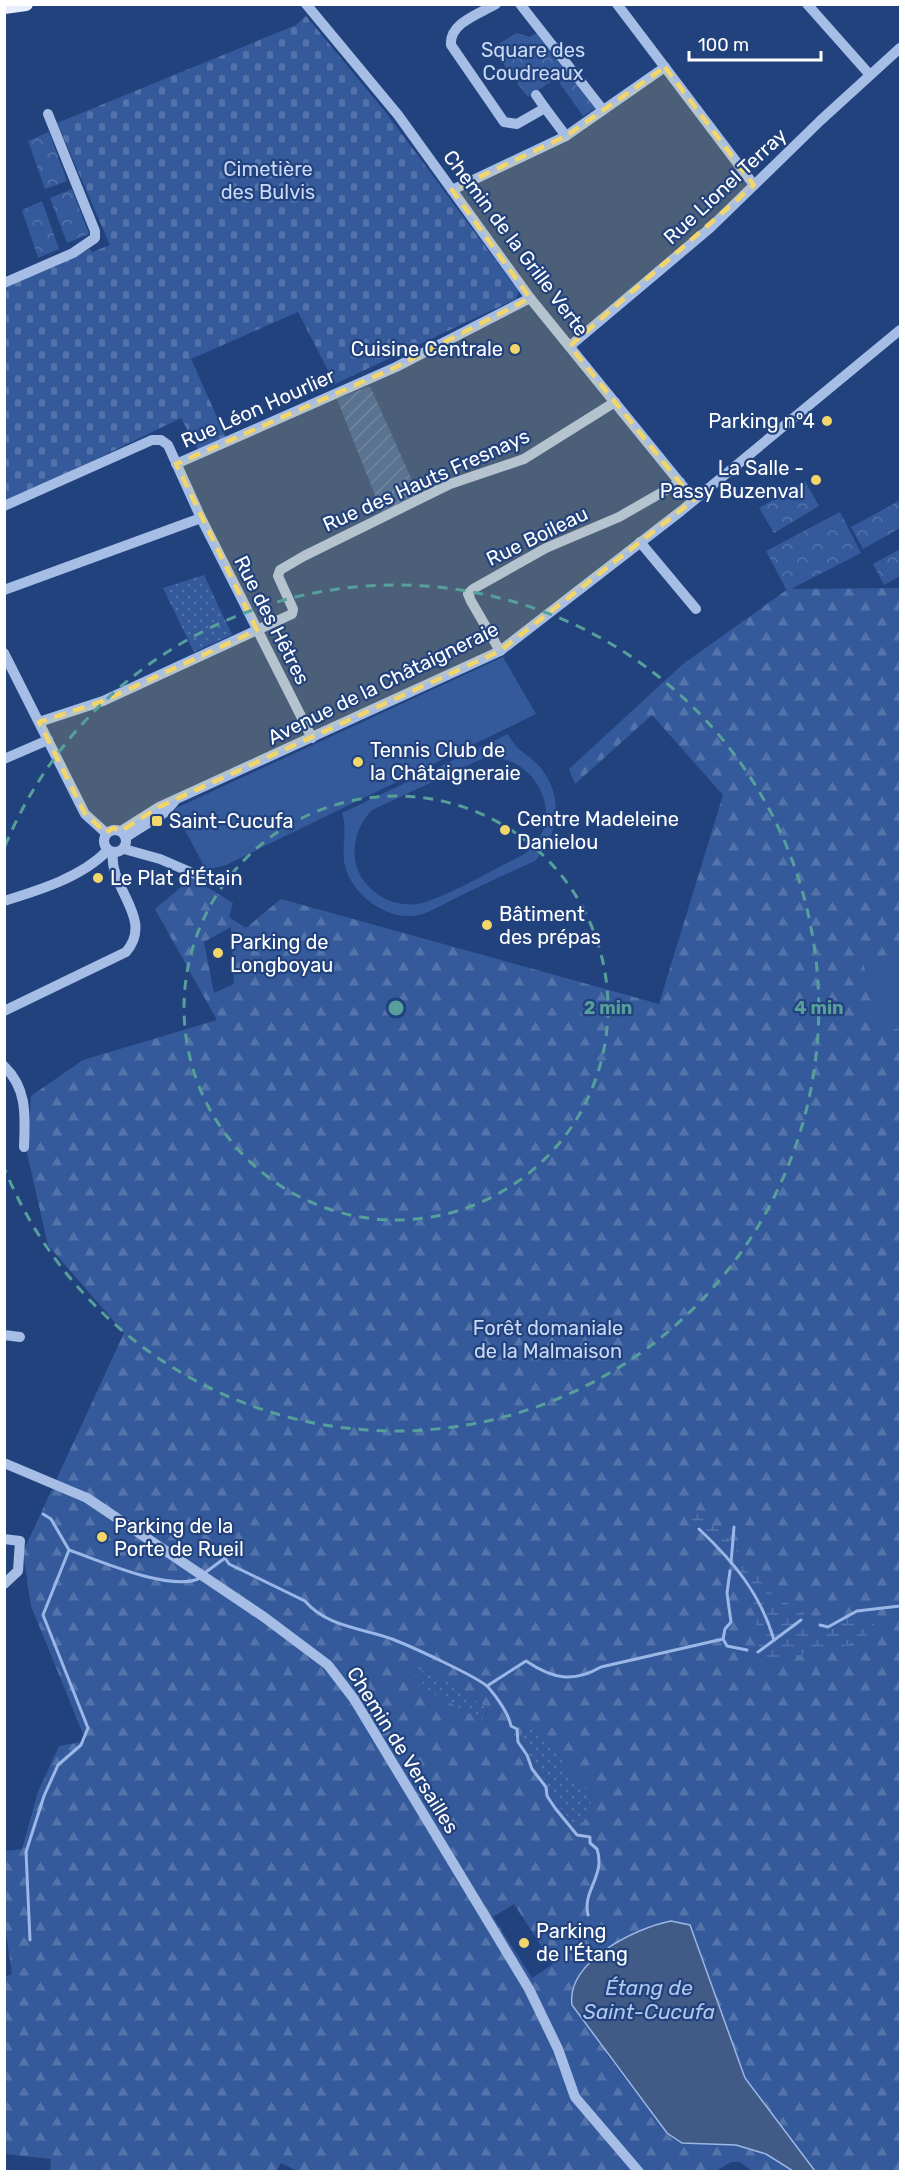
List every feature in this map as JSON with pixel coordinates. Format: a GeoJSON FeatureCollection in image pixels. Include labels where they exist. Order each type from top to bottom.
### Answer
{"type":"FeatureCollection","features":[{"type":"Feature","properties":{"kind":"main road"},"geometry":{"type":"LineString","coordinates":[[4,7],[26,4]]}},
{"type":"Feature","properties":{"kind":"street"},"geometry":{"type":"LineString","coordinates":[[496,4],[457,27],[450,36],[452,45],[504,122],[517,124],[545,108]]}},
{"type":"Feature","properties":{"kind":"street"},"geometry":{"type":"LineString","coordinates":[[520,4],[603,110]]}},
{"type":"Feature","properties":{"kind":"street"},"geometry":{"type":"LineString","coordinates":[[617,4],[754,184]]}},
{"type":"Feature","properties":{"kind":"street"},"geometry":{"type":"LineString","coordinates":[[807,4],[870,75]]}},
{"type":"Feature","properties":{"kind":"street","name":"Chemin de la Grille Verte"},"geometry":{"type":"LineString","coordinates":[[308,5],[398,115],[530,298],[694,500]]}},
{"type":"Feature","properties":{"kind":"street","name":"Rue Lionel Terray"},"geometry":{"type":"LineString","coordinates":[[570,346],[710,228],[900,48]]}},
{"type":"Feature","properties":{"kind":"street"},"geometry":{"type":"LineString","coordinates":[[891,57],[900,66]]}},
{"type":"Feature","properties":{"kind":"street"},"geometry":{"type":"LineString","coordinates":[[452,190],[566,136],[665,67]]}},
{"type":"Feature","properties":{"kind":"street"},"geometry":{"type":"LineString","coordinates":[[536,95],[566,136]]}},
{"type":"Feature","properties":{"kind":"street"},"geometry":{"type":"LineString","coordinates":[[4,283],[73,253],[95,238],[95,231],[48,114]]}},
{"type":"Feature","properties":{"kind":"street","name":"Rue Léon Hourlier"},"geometry":{"type":"LineString","coordinates":[[201,518],[176,464],[396,367],[530,298]]}},
{"type":"Feature","properties":{"kind":"street","name":"Avenue de la Châtaigneraie"},"geometry":{"type":"LineString","coordinates":[[4,901],[46,888],[96,862],[159,807],[500,651],[694,500],[900,330]]}},
{"type":"Feature","properties":{"kind":"street","name":"Rue des Hauts Fresnays"},"geometry":{"type":"LineString","coordinates":[[39,722],[103,701],[292,614],[293,609],[278,576],[280,570],[450,484],[524,459],[615,402]]}},
{"type":"Feature","properties":{"kind":"street"},"geometry":{"type":"LineString","coordinates":[[4,506],[152,440],[161,440],[168,444],[176,464]]}},
{"type":"Feature","properties":{"kind":"street","name":"Rue Boileau"},"geometry":{"type":"LineString","coordinates":[[500,651],[471,601],[468,594],[473,588],[546,548],[619,517],[680,482]]}},
{"type":"Feature","properties":{"kind":"street"},"geometry":{"type":"LineString","coordinates":[[4,590],[201,518]]}},
{"type":"Feature","properties":{"kind":"street","name":"Rue des Hêtres"},"geometry":{"type":"LineString","coordinates":[[201,518],[312,738]]}},
{"type":"Feature","properties":{"kind":"street"},"geometry":{"type":"LineString","coordinates":[[640,542],[696,609]]}},
{"type":"Feature","properties":{"kind":"street"},"geometry":{"type":"LineString","coordinates":[[4,653],[85,814],[106,833]]}},
{"type":"Feature","properties":{"kind":"street"},"geometry":{"type":"LineString","coordinates":[[4,759],[48,740]]}},
{"type":"Feature","properties":{"kind":"street"},"geometry":{"type":"LineString","coordinates":[[4,1011],[126,952],[132,946],[136,932],[134,916],[111,863],[118,844],[111,830],[106,833]]}},
{"type":"Feature","properties":{"kind":"street"},"geometry":{"type":"LineString","coordinates":[[106,833],[104,845],[118,844],[204,878]]}},
{"type":"Feature","properties":{"kind":"street"},"geometry":{"type":"LineString","coordinates":[[4,1066],[22,1092],[25,1106],[24,1147]]}},
{"type":"Feature","properties":{"kind":"street"},"geometry":{"type":"LineString","coordinates":[[4,1335],[20,1337]]}},
{"type":"Feature","properties":{"kind":"street","name":"Chemin de Versailles"},"geometry":{"type":"LineString","coordinates":[[9,1464],[87,1498],[264,1617],[328,1665],[354,1699],[491,1923],[547,2025],[575,2097],[639,2172]]}},
{"type":"Feature","properties":{"kind":"street"},"geometry":{"type":"LineString","coordinates":[[4,1539],[20,1541],[18,1571],[4,1584]]}},
{"type":"Feature","properties":{"kind":"highlighted area"},"geometry":{"type":"Polygon","coordinates":[[[665,67],[754,185],[570,346],[694,500],[500,651],[159,807],[121,831],[113,828],[106,833],[85,814],[39,722],[103,701],[257,630],[176,464],[396,367],[530,298],[452,190],[566,136],[665,67]]]}},
{"type":"Feature","properties":{"kind":"green space","name":"Cimetière des Bulvis"},"geometry":{"type":"Polygon","coordinates":[[[306,16],[387,114],[519,292],[516,299],[335,384],[298,312],[191,359],[226,437],[198,450],[181,418],[5,503],[5,286],[90,249],[92,252],[110,245],[57,123],[296,25],[306,16]]]}},
{"type":"Feature","properties":{"kind":"green space","name":"Square des Coudreaux"},"geometry":{"type":"Polygon","coordinates":[[[539,32],[598,107],[583,116],[556,78],[528,97],[507,70],[495,46],[517,33],[529,37],[539,32]]]}},
{"type":"Feature","properties":{"kind":"green space"},"geometry":{"type":"Polygon","coordinates":[[[49,132],[67,181],[45,189],[28,141],[49,132]]]}},
{"type":"Feature","properties":{"kind":"green space"},"geometry":{"type":"Polygon","coordinates":[[[72,189],[89,234],[67,243],[50,198],[72,189]]]}},
{"type":"Feature","properties":{"kind":"green space"},"geometry":{"type":"Polygon","coordinates":[[[42,201],[59,249],[38,258],[22,210],[42,201]]]}},
{"type":"Feature","properties":{"kind":"green space"},"geometry":{"type":"Polygon","coordinates":[[[370,386],[419,496],[382,513],[337,399],[370,386]]]}},
{"type":"Feature","properties":{"kind":"green space"},"geometry":{"type":"Polygon","coordinates":[[[805,481],[819,506],[774,533],[759,508],[805,481]]]}},
{"type":"Feature","properties":{"kind":"green space"},"geometry":{"type":"Polygon","coordinates":[[[899,501],[900,528],[863,549],[851,527],[899,501]]]}},
{"type":"Feature","properties":{"kind":"green space"},"geometry":{"type":"Polygon","coordinates":[[[840,512],[861,553],[787,591],[766,551],[840,512]]]}},
{"type":"Feature","properties":{"kind":"green space"},"geometry":{"type":"Polygon","coordinates":[[[900,549],[900,576],[884,585],[873,564],[900,549]]]}},
{"type":"Feature","properties":{"kind":"green space"},"geometry":{"type":"Polygon","coordinates":[[[204,575],[232,635],[194,652],[163,588],[204,575]]]}},
{"type":"Feature","properties":{"kind":"green space","name":"Forêt domaniale de la Malmaison"},"geometry":{"type":"Polygon","coordinates":[[[900,588],[900,2171],[815,2171],[745,2078],[695,1936],[658,1924],[622,1940],[586,1967],[607,2055],[667,2133],[736,2145],[766,2154],[793,2171],[752,2171],[740,2162],[731,2162],[714,2172],[299,2172],[281,2163],[277,2170],[279,2172],[50,2171],[51,2159],[5,2154],[4,1977],[12,1974],[4,1920],[5,1851],[22,1849],[38,1792],[59,1746],[86,1741],[31,1606],[23,1552],[124,1333],[48,1245],[27,1153],[31,1096],[83,1060],[217,1020],[155,909],[192,878],[233,903],[229,917],[246,928],[281,899],[659,1004],[723,795],[652,715],[575,784],[569,769],[683,664],[788,589],[900,588]],[[231,927],[204,942],[214,993],[234,984],[231,927]],[[410,1666],[429,1692],[483,1720],[488,1710],[447,1680],[410,1666]],[[525,1729],[519,1738],[546,1783],[548,1794],[574,1824],[584,1822],[592,1808],[590,1793],[571,1775],[556,1750],[532,1730],[525,1729]],[[514,1904],[493,1917],[532,1978],[553,1964],[514,1904]]]}},
{"type":"Feature","properties":{"kind":"green space","name":"Tennis Club de la Châtaigneraie"},"geometry":{"type":"Polygon","coordinates":[[[503,657],[536,714],[226,865],[206,870],[174,809],[503,657]]]}},
{"type":"Feature","properties":{"kind":"green space"},"geometry":{"type":"Polygon","coordinates":[[[508,734],[516,746],[543,771],[550,782],[556,805],[556,817],[549,840],[535,861],[423,914],[412,916],[400,915],[379,908],[353,885],[345,867],[342,813],[508,734]],[[486,757],[372,810],[359,829],[354,850],[356,865],[365,882],[379,895],[397,903],[427,902],[521,856],[536,843],[544,828],[546,811],[542,795],[534,780],[522,768],[505,759],[486,757]]]}},
{"type":"Feature","properties":{"kind":"green space"},"geometry":{"type":"Polygon","coordinates":[[[900,952],[900,1028],[878,1033],[863,960],[900,952]]]}},
{"type":"Feature","properties":{"kind":"green space"},"geometry":{"type":"Polygon","coordinates":[[[695,1513],[721,1531],[748,1562],[768,1591],[804,1613],[811,1631],[819,1631],[823,1623],[852,1614],[875,1623],[865,1638],[841,1647],[761,1663],[754,1605],[731,1559],[690,1523],[695,1513]]]}},
{"type":"Feature","properties":{"kind":"green space"},"geometry":{"type":"Polygon","coordinates":[[[410,1666],[447,1680],[483,1705],[488,1710],[482,1721],[429,1692],[410,1666]]]}},
{"type":"Feature","properties":{"kind":"green space"},"geometry":{"type":"Polygon","coordinates":[[[525,1729],[532,1729],[556,1750],[571,1775],[590,1793],[592,1808],[584,1823],[574,1824],[548,1794],[546,1783],[519,1738],[525,1729]]]}},
{"type":"Feature","properties":{"kind":"water","name":"Étang de Saint-Cucufa"},"geometry":{"type":"Polygon","coordinates":[[[671,1921],[690,1925],[745,2078],[815,2171],[793,2171],[766,2154],[736,2145],[682,2143],[667,2133],[572,2005],[573,1989],[591,1961],[622,1939],[671,1921]]]}},
{"type":"Feature","properties":{"kind":"waterway"},"geometry":{"type":"LineString","coordinates":[[43,1514],[51,1519],[69,1550],[152,1578],[185,1582],[198,1579]]}},
{"type":"Feature","properties":{"kind":"waterway"},"geometry":{"type":"LineString","coordinates":[[731,1563],[734,1527]]}},
{"type":"Feature","properties":{"kind":"waterway"},"geometry":{"type":"LineString","coordinates":[[699,1529],[724,1554],[744,1579],[761,1607],[774,1640]]}},
{"type":"Feature","properties":{"kind":"waterway"},"geometry":{"type":"LineString","coordinates":[[30,1940],[26,1852],[44,1796],[58,1765],[81,1745],[88,1728],[43,1615],[69,1550]]}},
{"type":"Feature","properties":{"kind":"waterway"},"geometry":{"type":"LineString","coordinates":[[206,1572],[225,1558],[229,1564],[305,1601],[314,1610],[334,1622],[400,1642],[457,1669],[488,1687],[505,1711],[511,1726],[517,1729],[518,1742],[527,1755],[532,1769],[546,1787],[547,1796],[555,1808],[577,1835],[590,1837],[590,1843],[597,1849],[599,1867],[588,1898],[588,1915]]}},
{"type":"Feature","properties":{"kind":"waterway"},"geometry":{"type":"LineString","coordinates":[[723,1639],[725,1629],[731,1622],[727,1593],[730,1571]]}},
{"type":"Feature","properties":{"kind":"waterway"},"geometry":{"type":"LineString","coordinates":[[820,1625],[828,1627],[857,1611],[900,1606]]}},
{"type":"Feature","properties":{"kind":"waterway"},"geometry":{"type":"LineString","coordinates":[[758,1652],[801,1620]]}},
{"type":"Feature","properties":{"kind":"waterway"},"geometry":{"type":"LineString","coordinates":[[487,1686],[526,1661],[545,1672],[572,1677],[601,1667],[723,1639],[727,1646],[747,1650]]}},
{"type":"Feature","properties":{"kind":"place","name":"Cuisine Centrale"},"geometry":{"type":"Point","coordinates":[515,349]}},
{"type":"Feature","properties":{"kind":"place","name":"Parking n°4"},"geometry":{"type":"Point","coordinates":[827,421]}},
{"type":"Feature","properties":{"kind":"place","name":"La Salle - Passy Buzenval"},"geometry":{"type":"Point","coordinates":[816,480]}},
{"type":"Feature","properties":{"kind":"place","name":"Tennis Club de la Châtaigneraie"},"geometry":{"type":"Point","coordinates":[358,762]}},
{"type":"Feature","properties":{"kind":"place","name":"Saint-Cucufa"},"geometry":{"type":"Point","coordinates":[157,821]}},
{"type":"Feature","properties":{"kind":"place","name":"Centre Madeleine Danielou"},"geometry":{"type":"Point","coordinates":[505,830]}},
{"type":"Feature","properties":{"kind":"place","name":"Le Plat d'Étain"},"geometry":{"type":"Point","coordinates":[98,878]}},
{"type":"Feature","properties":{"kind":"place","name":"Bâtiment des prépas"},"geometry":{"type":"Point","coordinates":[487,925]}},
{"type":"Feature","properties":{"kind":"place","name":"Parking de Longboyau"},"geometry":{"type":"Point","coordinates":[218,953]}},
{"type":"Feature","properties":{"kind":"place","name":"Parking de la Porte de Rueil"},"geometry":{"type":"Point","coordinates":[102,1537]}},
{"type":"Feature","properties":{"kind":"place","name":"Parking de l'Étang"},"geometry":{"type":"Point","coordinates":[524,1943]}}]}
